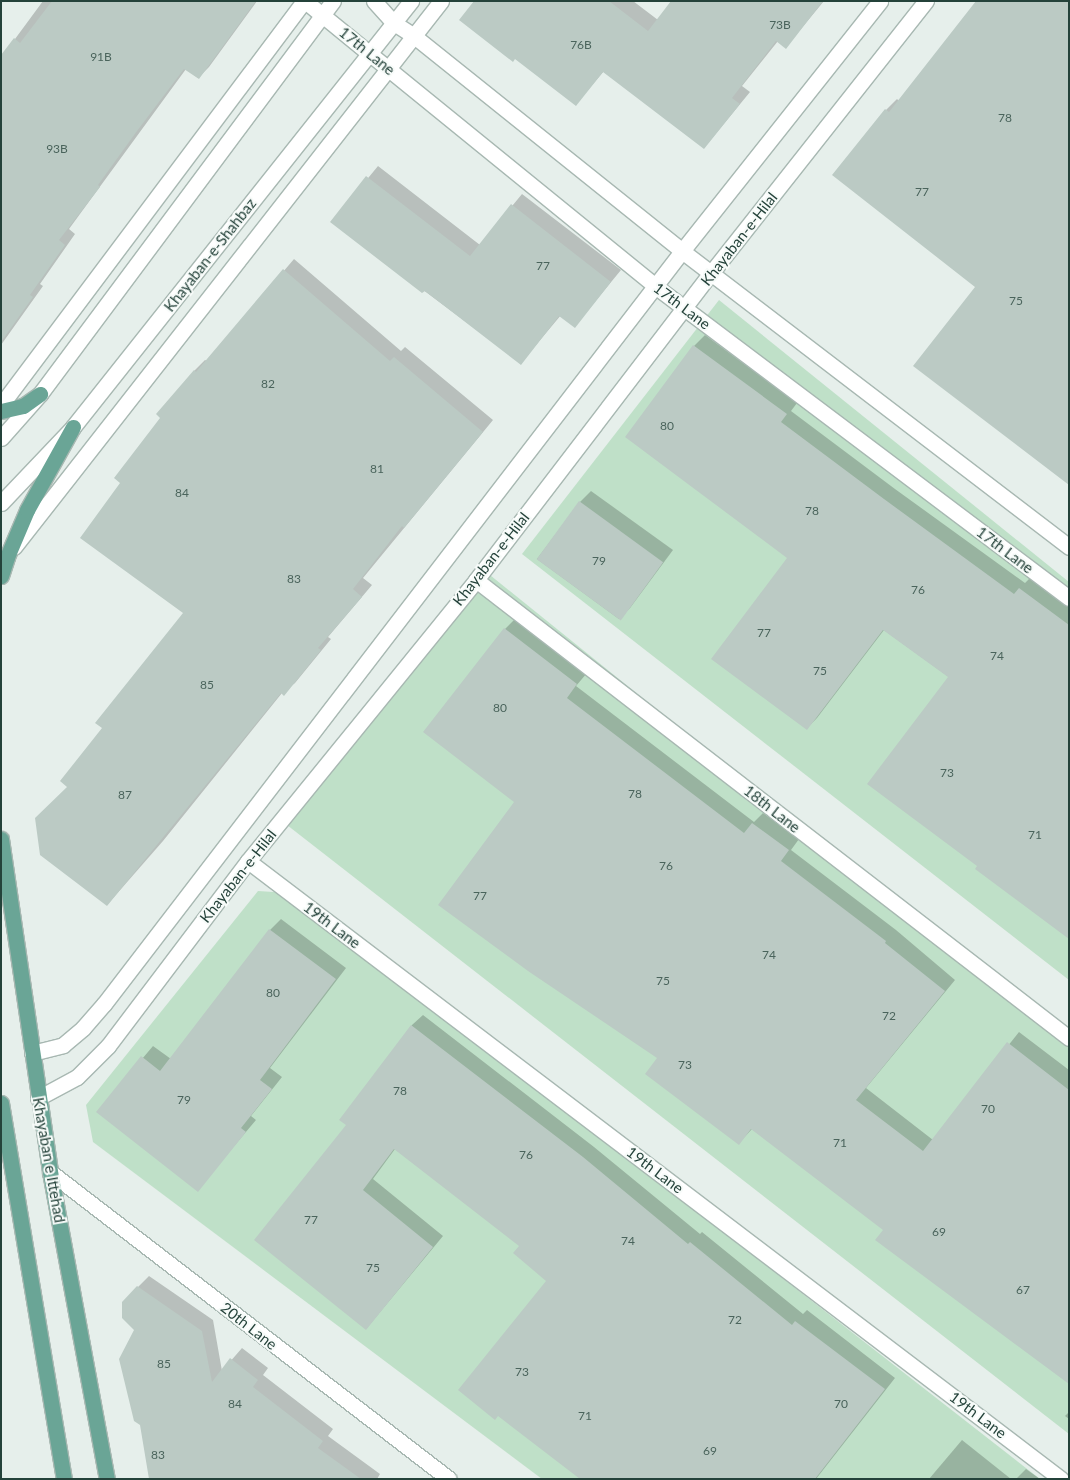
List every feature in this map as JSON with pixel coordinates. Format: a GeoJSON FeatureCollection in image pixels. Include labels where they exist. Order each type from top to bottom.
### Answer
{"type":"FeatureCollection","features":[{"type":"Feature","properties":{"kind":"main road"},"geometry":{"type":"LineString","coordinates":[[1,411],[23,406],[40,394]]}},
{"type":"Feature","properties":{"kind":"main road"},"geometry":{"type":"LineString","coordinates":[[1,576],[27,510],[74,427]]}},
{"type":"Feature","properties":{"kind":"main road","name":"Khayaban e Ittehad"},"geometry":{"type":"LineString","coordinates":[[1,839],[50,1172],[107,1479]]}},
{"type":"Feature","properties":{"kind":"main road"},"geometry":{"type":"LineString","coordinates":[[1,1103],[64,1479]]}},
{"type":"Feature","properties":{"kind":"street","name":"17th Lane"},"geometry":{"type":"LineString","coordinates":[[304,1],[655,286],[1069,598]]}},
{"type":"Feature","properties":{"kind":"street"},"geometry":{"type":"LineString","coordinates":[[1,405],[304,1]]}},
{"type":"Feature","properties":{"kind":"street"},"geometry":{"type":"LineString","coordinates":[[1,438],[40,394],[333,1]]}},
{"type":"Feature","properties":{"kind":"street"},"geometry":{"type":"LineString","coordinates":[[374,1],[394,23],[414,36],[682,251],[1069,547]]}},
{"type":"Feature","properties":{"kind":"street","name":"Khayaban-e-Shahbaz"},"geometry":{"type":"LineString","coordinates":[[1,503],[74,427],[411,1]]}},
{"type":"Feature","properties":{"kind":"street"},"geometry":{"type":"LineString","coordinates":[[7,557],[441,1]]}},
{"type":"Feature","properties":{"kind":"street"},"geometry":{"type":"LineString","coordinates":[[32,1053],[63,1044],[83,1028],[104,1004],[682,251],[880,1]]}},
{"type":"Feature","properties":{"kind":"street","name":"Khayaban-e-Hilal"},"geometry":{"type":"LineString","coordinates":[[38,1098],[77,1077],[96,1060],[248,862],[476,580],[711,273],[926,1]]}},
{"type":"Feature","properties":{"kind":"street","name":"18th Lane"},"geometry":{"type":"LineString","coordinates":[[476,580],[1069,1038]]}},
{"type":"Feature","properties":{"kind":"street","name":"19th Lane"},"geometry":{"type":"LineString","coordinates":[[248,862],[1062,1479]]}},
{"type":"Feature","properties":{"kind":"street","name":"20th Lane"},"geometry":{"type":"LineString","coordinates":[[50,1172],[449,1479]]}},
{"type":"Feature","properties":{"kind":"green space"},"geometry":{"type":"Polygon","coordinates":[[[719,300],[1069,582],[1069,980],[522,554],[719,300]]]}},
{"type":"Feature","properties":{"kind":"green space"},"geometry":{"type":"Polygon","coordinates":[[[485,571],[1069,1042],[1069,1434],[287,825],[485,571]]]}},
{"type":"Feature","properties":{"kind":"green space"},"geometry":{"type":"Polygon","coordinates":[[[258,891],[289,893],[1040,1479],[542,1479],[93,1142],[86,1105],[258,891]]]}},
{"type":"Feature","properties":{"kind":"building"},"geometry":{"type":"Polygon","coordinates":[[[52,1],[256,1],[199,79],[184,69],[137,131],[98,185],[100,187],[59,240],[65,245],[30,295],[33,297],[1,342],[1,55],[14,38],[20,43],[52,1]]]}},
{"type":"Feature","properties":{"kind":"building"},"geometry":{"type":"Polygon","coordinates":[[[474,1],[609,1],[648,31],[671,1],[823,1],[786,49],[776,41],[732,98],[740,104],[704,149],[603,72],[576,106],[515,59],[513,62],[459,20],[474,1]]]}},
{"type":"Feature","properties":{"kind":"building"},"geometry":{"type":"Polygon","coordinates":[[[976,1],[1069,1],[1069,485],[913,366],[975,287],[832,175],[885,109],[889,112],[976,1]]]}},
{"type":"Feature","properties":{"kind":"building"},"geometry":{"type":"Polygon","coordinates":[[[366,176],[470,256],[511,204],[611,282],[575,328],[559,316],[521,365],[425,291],[422,293],[330,222],[366,176]]]}},
{"type":"Feature","properties":{"kind":"building"},"geometry":{"type":"Polygon","coordinates":[[[283,269],[390,361],[394,357],[483,432],[404,528],[402,526],[353,589],[362,597],[318,648],[321,650],[284,696],[281,693],[107,906],[40,855],[35,818],[67,787],[60,781],[102,728],[95,723],[183,613],[80,538],[120,483],[114,478],[160,418],[156,414],[194,370],[196,372],[283,269]]]}},
{"type":"Feature","properties":{"kind":"building"},"geometry":{"type":"Polygon","coordinates":[[[693,345],[787,414],[781,422],[884,499],[1014,594],[1019,588],[1069,625],[1069,939],[975,869],[977,866],[867,784],[948,677],[883,630],[807,730],[711,659],[787,558],[625,437],[693,345]]]}},
{"type":"Feature","properties":{"kind":"building"},"geometry":{"type":"Polygon","coordinates":[[[579,501],[663,562],[621,620],[537,559],[579,501]]]}},
{"type":"Feature","properties":{"kind":"building"},"geometry":{"type":"Polygon","coordinates":[[[504,628],[577,684],[567,698],[744,833],[752,823],[789,850],[781,861],[886,941],[885,943],[945,991],[856,1100],[923,1151],[1007,1042],[1069,1090],[1069,1384],[875,1240],[883,1230],[751,1129],[739,1145],[645,1074],[657,1058],[528,971],[438,905],[514,802],[423,732],[504,628]]]}},
{"type":"Feature","properties":{"kind":"building"},"geometry":{"type":"Polygon","coordinates":[[[269,929],[336,979],[260,1080],[272,1089],[241,1128],[246,1132],[198,1192],[96,1112],[141,1056],[160,1071],[269,929]]]}},
{"type":"Feature","properties":{"kind":"building"},"geometry":{"type":"Polygon","coordinates":[[[411,1025],[583,1157],[688,1244],[690,1242],[792,1325],[795,1321],[885,1389],[815,1479],[580,1479],[498,1416],[495,1420],[458,1390],[546,1281],[513,1253],[519,1246],[394,1149],[363,1190],[433,1247],[366,1330],[254,1240],[346,1125],[339,1120],[411,1025]]]}},
{"type":"Feature","properties":{"kind":"building"},"geometry":{"type":"Polygon","coordinates":[[[137,1286],[202,1331],[212,1382],[230,1358],[258,1380],[253,1387],[323,1441],[318,1448],[361,1479],[149,1479],[140,1425],[134,1421],[119,1359],[134,1330],[122,1318],[122,1302],[137,1286]]]}}]}
